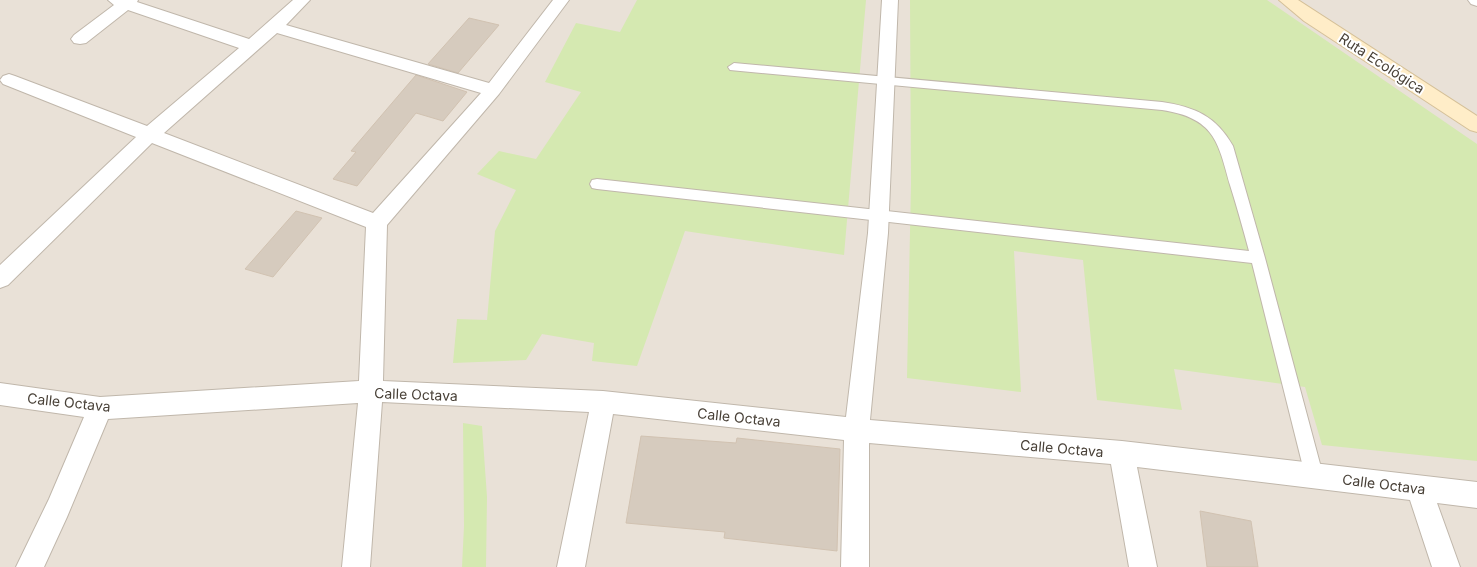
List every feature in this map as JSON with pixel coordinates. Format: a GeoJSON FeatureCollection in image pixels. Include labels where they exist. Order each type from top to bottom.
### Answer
{"type":"FeatureCollection","features":[{"type":"Feature","properties":{"kind":"main road","name":"Ruta Ecológica"},"geometry":{"type":"LineString","coordinates":[[1287,0],[1310,17],[1477,125]]}},
{"type":"Feature","properties":{"kind":"street"},"geometry":{"type":"LineString","coordinates":[[0,279],[149,135],[274,27],[302,0]]}},
{"type":"Feature","properties":{"kind":"street"},"geometry":{"type":"LineString","coordinates":[[356,567],[371,392],[378,223],[493,90],[561,0]]}},
{"type":"Feature","properties":{"kind":"street"},"geometry":{"type":"LineString","coordinates":[[855,567],[857,430],[880,215],[890,0]]}},
{"type":"Feature","properties":{"kind":"street"},"geometry":{"type":"LineString","coordinates":[[80,39],[124,1],[252,46]]}},
{"type":"Feature","properties":{"kind":"street"},"geometry":{"type":"LineString","coordinates":[[274,27],[493,90]]}},
{"type":"Feature","properties":{"kind":"street"},"geometry":{"type":"LineString","coordinates":[[9,80],[378,223]]}},
{"type":"Feature","properties":{"kind":"street","name":"Calle Octava"},"geometry":{"type":"LineString","coordinates":[[0,394],[100,408],[371,392],[603,402],[857,430],[1122,453],[1477,494]]}},
{"type":"Feature","properties":{"kind":"street"},"geometry":{"type":"LineString","coordinates":[[571,567],[603,402]]}},
{"type":"Feature","properties":{"kind":"street"},"geometry":{"type":"LineString","coordinates":[[30,567],[58,508],[100,408]]}},
{"type":"Feature","properties":{"kind":"street"},"geometry":{"type":"LineString","coordinates":[[1122,453],[1143,567]]}},
{"type":"Feature","properties":{"kind":"street"},"geometry":{"type":"LineString","coordinates":[[1418,488],[1446,567]]}},
{"type":"Feature","properties":{"kind":"lane"},"geometry":{"type":"LineString","coordinates":[[734,67],[1162,106],[1193,113],[1210,124],[1218,131],[1226,146],[1258,258],[1314,476]]}},
{"type":"Feature","properties":{"kind":"lane"},"geometry":{"type":"LineString","coordinates":[[597,184],[1258,258]]}},
{"type":"Feature","properties":{"kind":"shaded area"},"geometry":{"type":"Polygon","coordinates":[[[0,0],[1477,0],[1477,567],[0,567],[0,0]]]}},
{"type":"Feature","properties":{"kind":"green space"},"geometry":{"type":"Polygon","coordinates":[[[637,0],[866,0],[844,255],[685,231],[637,366],[592,361],[594,343],[542,334],[526,360],[453,363],[457,319],[487,320],[495,231],[516,190],[477,174],[499,151],[536,159],[581,92],[545,82],[576,23],[620,32],[637,0]]]}},
{"type":"Feature","properties":{"kind":"green space"},"geometry":{"type":"Polygon","coordinates":[[[910,0],[1267,0],[1477,144],[1477,461],[1322,445],[1305,387],[1174,369],[1182,410],[1097,400],[1083,260],[1014,251],[1021,392],[907,378],[911,184],[910,0]]]}},
{"type":"Feature","properties":{"kind":"green space"},"geometry":{"type":"Polygon","coordinates":[[[463,423],[482,426],[487,497],[486,567],[462,567],[464,526],[463,423]]]}},
{"type":"Feature","properties":{"kind":"building"},"geometry":{"type":"Polygon","coordinates":[[[469,18],[499,25],[458,73],[428,64],[469,18]]]}},
{"type":"Feature","properties":{"kind":"building"},"geometry":{"type":"Polygon","coordinates":[[[416,75],[467,92],[443,121],[416,113],[357,186],[333,179],[356,152],[351,151],[416,75]]]}},
{"type":"Feature","properties":{"kind":"building"},"geometry":{"type":"Polygon","coordinates":[[[296,211],[322,218],[273,277],[245,269],[296,211]]]}},
{"type":"Feature","properties":{"kind":"building"},"geometry":{"type":"Polygon","coordinates":[[[641,436],[736,443],[737,438],[840,449],[837,551],[724,538],[725,532],[626,523],[641,436]]]}},
{"type":"Feature","properties":{"kind":"building"},"geometry":{"type":"Polygon","coordinates":[[[1200,511],[1251,521],[1258,567],[1207,567],[1200,511]]]}}]}
